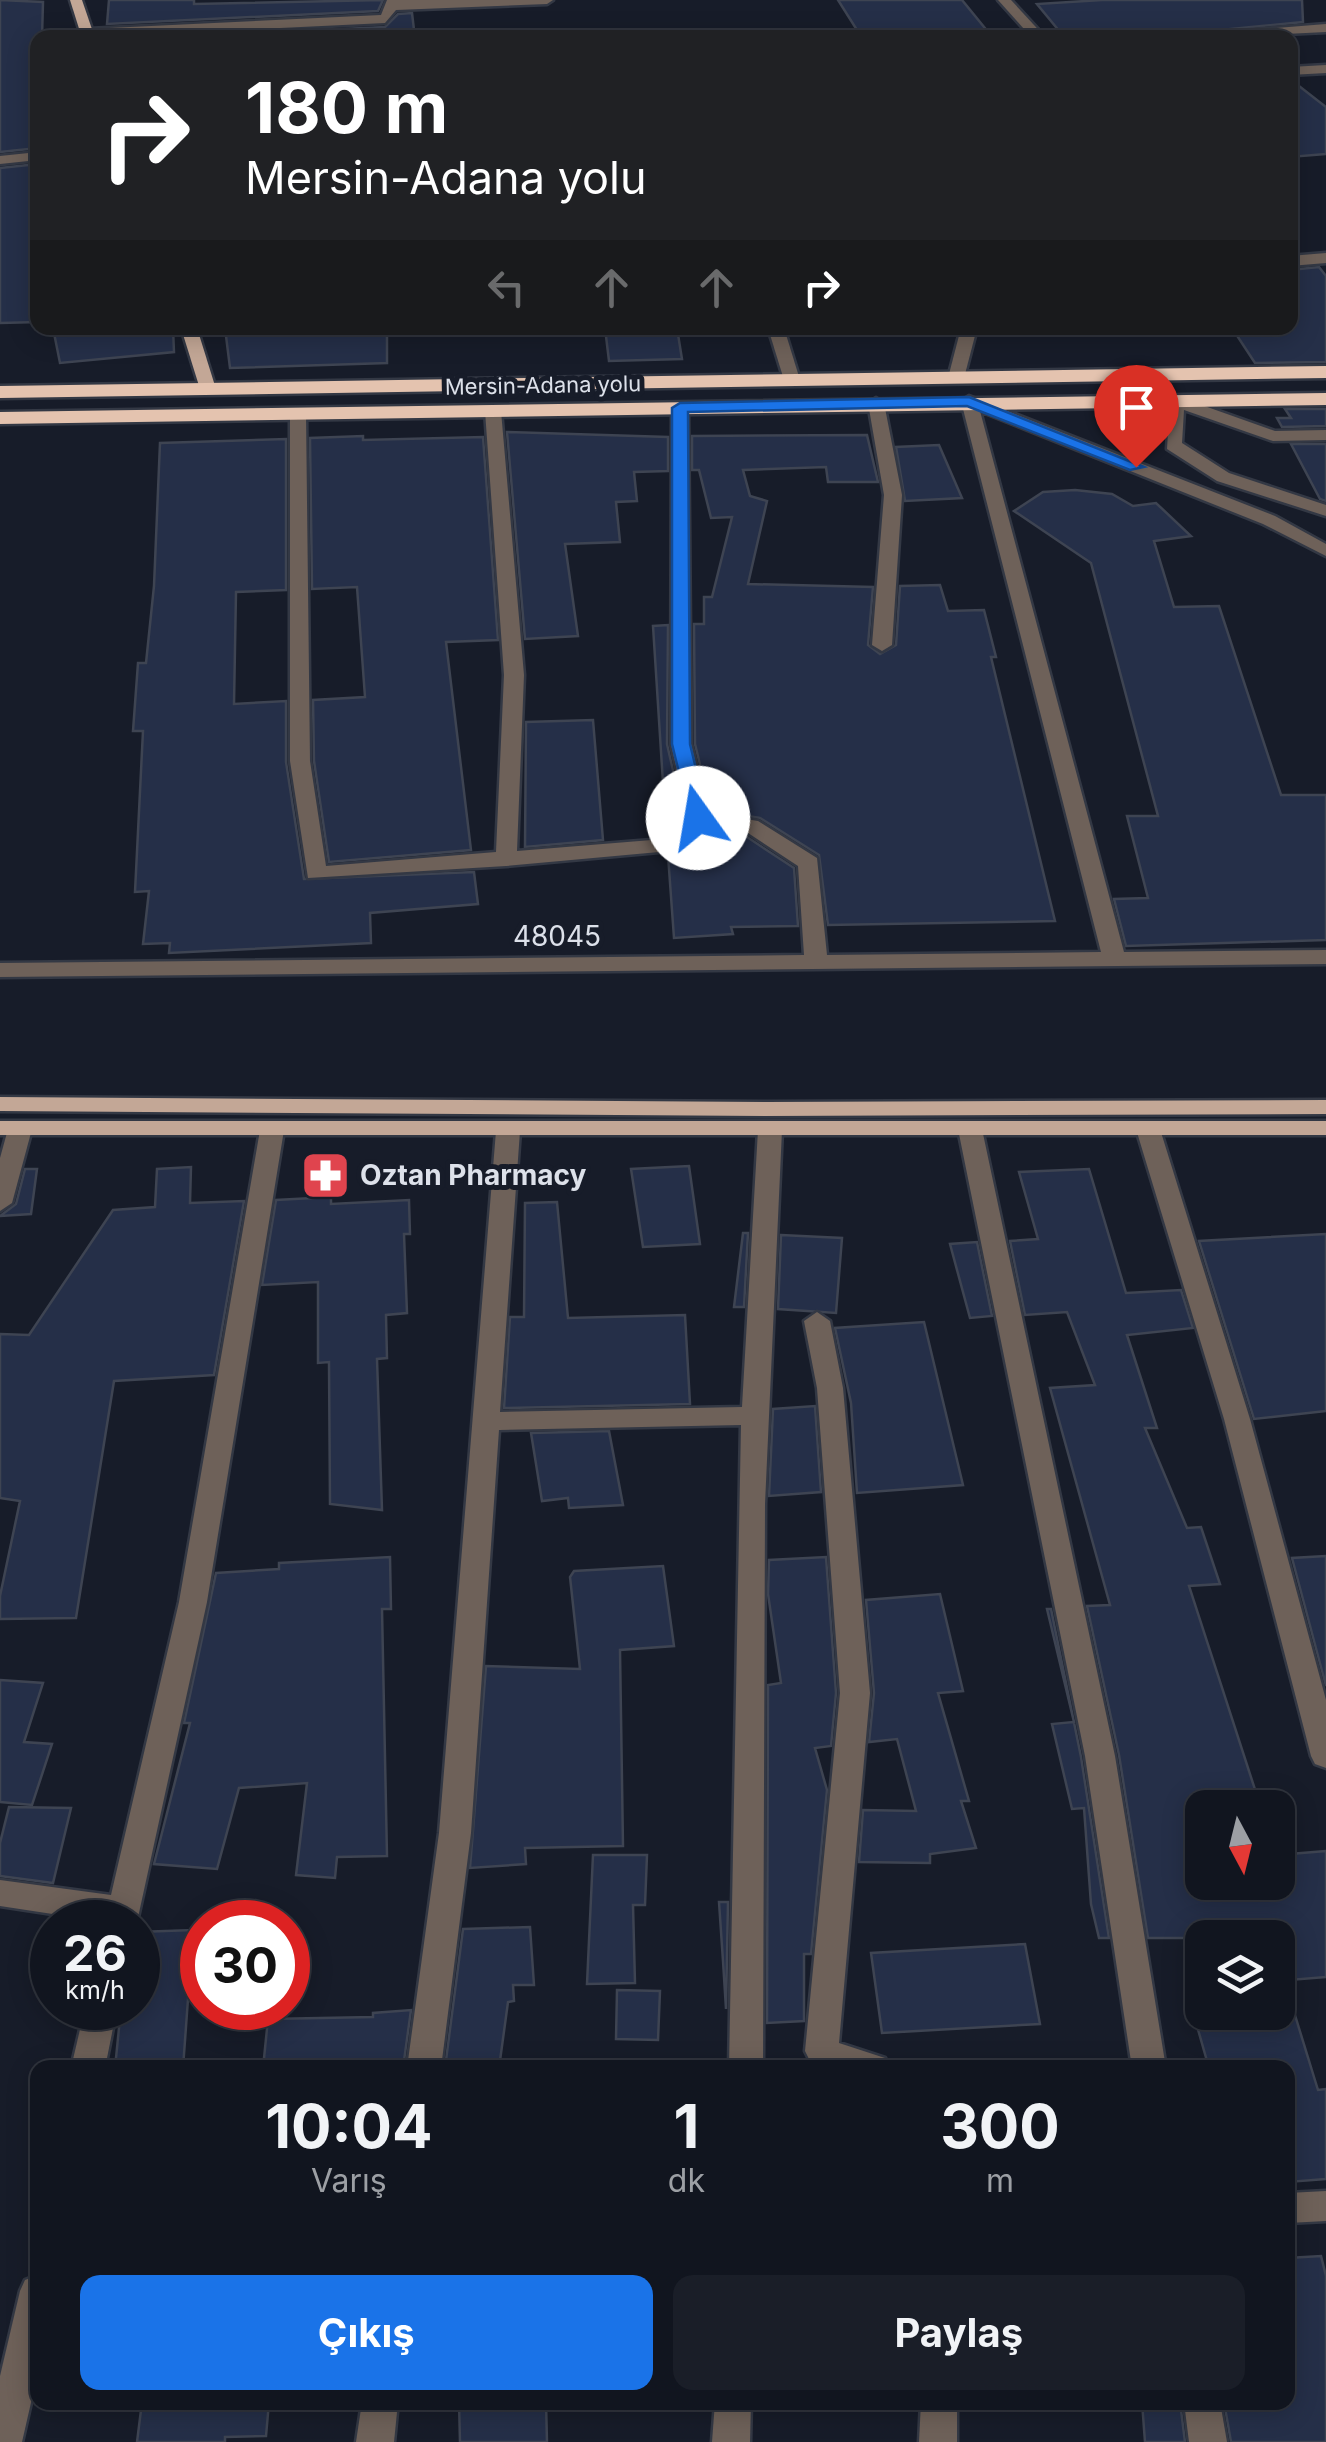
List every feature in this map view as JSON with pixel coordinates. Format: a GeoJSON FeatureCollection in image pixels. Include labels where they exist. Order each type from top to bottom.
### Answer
{"type":"FeatureCollection","features":[{"type":"Feature","properties":{"kind":"highway","name":"Mersin-Adana yolu"},"geometry":{"type":"LineString","coordinates":[[0,392],[1326,372]]}},
{"type":"Feature","properties":{"kind":"highway","name":"Mersin-Adana yolu"},"geometry":{"type":"LineString","coordinates":[[0,418],[969,401],[1326,399]]}},
{"type":"Feature","properties":{"kind":"main road"},"geometry":{"type":"LineString","coordinates":[[76,0],[87,30]]}},
{"type":"Feature","properties":{"kind":"main road"},"geometry":{"type":"LineString","coordinates":[[191,335],[208,389]]}},
{"type":"Feature","properties":{"kind":"main road"},"geometry":{"type":"LineString","coordinates":[[0,1104],[766,1109],[1326,1107]]}},
{"type":"Feature","properties":{"kind":"main road"},"geometry":{"type":"LineString","coordinates":[[10,1128],[1326,1128]]}},
{"type":"Feature","properties":{"kind":"street"},"geometry":{"type":"LineString","coordinates":[[182,30],[385,19],[393,3],[547,0]]}},
{"type":"Feature","properties":{"kind":"street"},"geometry":{"type":"LineString","coordinates":[[1005,1],[1028,0]]}},
{"type":"Feature","properties":{"kind":"street"},"geometry":{"type":"LineString","coordinates":[[1005,1],[1032,30]]}},
{"type":"Feature","properties":{"kind":"street"},"geometry":{"type":"LineString","coordinates":[[1298,30],[1326,28]]}},
{"type":"Feature","properties":{"kind":"street"},"geometry":{"type":"LineString","coordinates":[[1298,71],[1326,69]]}},
{"type":"Feature","properties":{"kind":"street"},"geometry":{"type":"LineString","coordinates":[[0,160],[30,157]]}},
{"type":"Feature","properties":{"kind":"street"},"geometry":{"type":"LineString","coordinates":[[1298,261],[1326,258]]}},
{"type":"Feature","properties":{"kind":"street"},"geometry":{"type":"LineString","coordinates":[[778,335],[792,380]]}},
{"type":"Feature","properties":{"kind":"street"},"geometry":{"type":"LineString","coordinates":[[956,378],[967,335]]}},
{"type":"Feature","properties":{"kind":"street"},"geometry":{"type":"LineString","coordinates":[[969,401],[1269,520],[1326,551]]}},
{"type":"Feature","properties":{"kind":"street"},"geometry":{"type":"LineString","coordinates":[[969,401],[1114,958]]}},
{"type":"Feature","properties":{"kind":"street"},"geometry":{"type":"LineString","coordinates":[[1326,436],[1274,436],[1176,402],[1173,445],[1224,477],[1326,512]]}},
{"type":"Feature","properties":{"kind":"street"},"geometry":{"type":"LineString","coordinates":[[876,403],[893,494],[882,645]]}},
{"type":"Feature","properties":{"kind":"street"},"geometry":{"type":"LineString","coordinates":[[680,408],[681,744],[696,812],[698,818],[751,824],[809,862],[816,964]]}},
{"type":"Feature","properties":{"kind":"street"},"geometry":{"type":"LineString","coordinates":[[493,411],[514,675],[506,860]]}},
{"type":"Feature","properties":{"kind":"street"},"geometry":{"type":"LineString","coordinates":[[298,414],[300,761],[316,873],[670,845],[696,812]]}},
{"type":"Feature","properties":{"kind":"street","name":"48045"},"geometry":{"type":"LineString","coordinates":[[0,970],[1326,956]]}},
{"type":"Feature","properties":{"kind":"street"},"geometry":{"type":"LineString","coordinates":[[0,1203],[10,1128]]}},
{"type":"Feature","properties":{"kind":"street"},"geometry":{"type":"LineString","coordinates":[[1148,1129],[1236,1419],[1326,1756]]}},
{"type":"Feature","properties":{"kind":"street"},"geometry":{"type":"LineString","coordinates":[[126,1900],[193,1602],[272,1130]]}},
{"type":"Feature","properties":{"kind":"street"},"geometry":{"type":"LineString","coordinates":[[746,2060],[751,1504],[770,1130]]}},
{"type":"Feature","properties":{"kind":"street"},"geometry":{"type":"LineString","coordinates":[[970,1130],[1100,1756],[1148,2060]]}},
{"type":"Feature","properties":{"kind":"street"},"geometry":{"type":"LineString","coordinates":[[425,2060],[455,1833],[508,1131]]}},
{"type":"Feature","properties":{"kind":"street"},"geometry":{"type":"LineString","coordinates":[[817,1321],[830,1388],[855,1693],[822,2051],[849,2060]]}},
{"type":"Feature","properties":{"kind":"street"},"geometry":{"type":"LineString","coordinates":[[487,1421],[756,1416]]}},
{"type":"Feature","properties":{"kind":"street"},"geometry":{"type":"LineString","coordinates":[[0,1893],[37,1900]]}},
{"type":"Feature","properties":{"kind":"street"},"geometry":{"type":"LineString","coordinates":[[90,2060],[97,2030]]}},
{"type":"Feature","properties":{"kind":"street"},"geometry":{"type":"LineString","coordinates":[[1295,2208],[1326,2206]]}},
{"type":"Feature","properties":{"kind":"street"},"geometry":{"type":"LineString","coordinates":[[3,2442],[30,2326]]}},
{"type":"Feature","properties":{"kind":"street"},"geometry":{"type":"LineString","coordinates":[[375,2442],[379,2410]]}},
{"type":"Feature","properties":{"kind":"street"},"geometry":{"type":"LineString","coordinates":[[730,2442],[732,2410]]}},
{"type":"Feature","properties":{"kind":"street"},"geometry":{"type":"LineString","coordinates":[[938,2410],[938,2442]]}},
{"type":"Feature","properties":{"kind":"street"},"geometry":{"type":"LineString","coordinates":[[1203,2410],[1208,2442]]}},
{"type":"Feature","properties":{"kind":"building"},"geometry":{"type":"Polygon","coordinates":[[[0,0],[43,2],[42,30],[30,30],[30,149],[0,152],[0,0]]]}},
{"type":"Feature","properties":{"kind":"building"},"geometry":{"type":"Polygon","coordinates":[[[109,0],[194,0],[194,4],[383,0],[378,11],[107,24],[109,0]]]}},
{"type":"Feature","properties":{"kind":"building"},"geometry":{"type":"Polygon","coordinates":[[[838,0],[962,0],[986,30],[857,30],[838,0]]]}},
{"type":"Feature","properties":{"kind":"building"},"geometry":{"type":"Polygon","coordinates":[[[1102,0],[1302,0],[1303,22],[1221,30],[1058,30],[1037,4],[1102,0]]]}},
{"type":"Feature","properties":{"kind":"building"},"geometry":{"type":"Polygon","coordinates":[[[412,13],[414,30],[323,30],[385,27],[398,14],[412,13]]]}},
{"type":"Feature","properties":{"kind":"building"},"geometry":{"type":"Polygon","coordinates":[[[1298,85],[1326,107],[1326,154],[1298,156],[1298,85]]]}},
{"type":"Feature","properties":{"kind":"building"},"geometry":{"type":"Polygon","coordinates":[[[30,165],[30,322],[0,323],[0,168],[30,165]]]}},
{"type":"Feature","properties":{"kind":"building"},"geometry":{"type":"Polygon","coordinates":[[[1319,267],[1326,276],[1326,362],[1255,363],[1237,335],[1298,335],[1298,269],[1319,267]]]}},
{"type":"Feature","properties":{"kind":"building"},"geometry":{"type":"Polygon","coordinates":[[[54,335],[173,335],[174,352],[60,363],[54,335]]]}},
{"type":"Feature","properties":{"kind":"building"},"geometry":{"type":"Polygon","coordinates":[[[226,335],[387,335],[387,363],[230,368],[226,335]]]}},
{"type":"Feature","properties":{"kind":"building"},"geometry":{"type":"Polygon","coordinates":[[[606,335],[678,335],[682,359],[609,361],[606,335]]]}},
{"type":"Feature","properties":{"kind":"building"},"geometry":{"type":"Polygon","coordinates":[[[1285,409],[1326,409],[1326,426],[1282,427],[1277,418],[1291,418],[1285,409]]]}},
{"type":"Feature","properties":{"kind":"building"},"geometry":{"type":"Polygon","coordinates":[[[507,432],[668,437],[668,471],[634,472],[637,501],[616,502],[620,542],[565,544],[578,636],[525,639],[507,432]]]}},
{"type":"Feature","properties":{"kind":"building"},"geometry":{"type":"Polygon","coordinates":[[[867,435],[878,482],[828,482],[826,467],[743,470],[750,496],[767,501],[748,584],[873,587],[868,645],[880,654],[896,645],[900,586],[940,585],[948,611],[984,610],[996,657],[991,657],[1055,921],[828,925],[819,855],[760,818],[711,810],[695,744],[694,624],[704,624],[704,597],[712,597],[732,517],[711,518],[699,470],[692,470],[692,436],[867,435]]]}},
{"type":"Feature","properties":{"kind":"building"},"geometry":{"type":"Polygon","coordinates":[[[363,436],[363,440],[483,437],[498,640],[446,642],[471,850],[329,862],[314,761],[313,700],[365,697],[357,587],[312,589],[310,438],[363,436]]]}},
{"type":"Feature","properties":{"kind":"building"},"geometry":{"type":"Polygon","coordinates":[[[286,439],[286,590],[236,592],[234,704],[286,701],[286,762],[304,879],[474,872],[478,904],[370,913],[371,943],[169,953],[170,943],[143,944],[149,891],[135,892],[143,731],[133,731],[138,663],[146,663],[154,586],[160,443],[286,439]]]}},
{"type":"Feature","properties":{"kind":"building"},"geometry":{"type":"Polygon","coordinates":[[[1291,444],[1326,444],[1326,501],[1320,499],[1291,444]]]}},
{"type":"Feature","properties":{"kind":"building"},"geometry":{"type":"Polygon","coordinates":[[[939,445],[962,498],[905,501],[896,447],[939,445]]]}},
{"type":"Feature","properties":{"kind":"building"},"geometry":{"type":"Polygon","coordinates":[[[1043,492],[1112,494],[1133,506],[1156,503],[1191,536],[1154,541],[1174,607],[1219,606],[1281,795],[1326,795],[1326,940],[1126,946],[1114,899],[1148,898],[1127,816],[1158,816],[1091,563],[1014,511],[1043,492]]]}},
{"type":"Feature","properties":{"kind":"building"},"geometry":{"type":"Polygon","coordinates":[[[668,625],[667,744],[682,810],[666,830],[653,626],[668,625]]]}},
{"type":"Feature","properties":{"kind":"building"},"geometry":{"type":"Polygon","coordinates":[[[593,720],[603,840],[525,847],[526,722],[593,720]]]}},
{"type":"Feature","properties":{"kind":"building"},"geometry":{"type":"Polygon","coordinates":[[[700,828],[744,835],[794,868],[798,926],[731,927],[733,934],[674,938],[668,855],[681,852],[700,828]]]}},
{"type":"Feature","properties":{"kind":"building"},"geometry":{"type":"Polygon","coordinates":[[[689,1166],[700,1244],[643,1247],[631,1169],[689,1166]]]}},
{"type":"Feature","properties":{"kind":"building"},"geometry":{"type":"Polygon","coordinates":[[[191,1167],[190,1203],[244,1201],[214,1375],[114,1381],[76,1618],[0,1619],[0,1596],[20,1501],[0,1498],[0,1334],[29,1335],[113,1210],[155,1207],[157,1169],[191,1167]]]}},
{"type":"Feature","properties":{"kind":"building"},"geometry":{"type":"Polygon","coordinates":[[[25,1169],[37,1169],[31,1214],[0,1216],[16,1204],[25,1169]]]}},
{"type":"Feature","properties":{"kind":"building"},"geometry":{"type":"Polygon","coordinates":[[[1089,1169],[1126,1293],[1181,1290],[1193,1328],[1127,1335],[1157,1428],[1145,1428],[1187,1528],[1201,1527],[1220,1584],[1189,1586],[1255,1790],[1185,1790],[1185,1900],[1295,1900],[1295,1854],[1326,1851],[1326,1977],[1295,1980],[1295,1920],[1185,1920],[1185,1938],[1148,1938],[1119,1755],[1087,1606],[1110,1605],[1050,1388],[1095,1385],[1067,1312],[1025,1315],[1010,1241],[1038,1239],[1019,1172],[1089,1169]]]}},
{"type":"Feature","properties":{"kind":"building"},"geometry":{"type":"Polygon","coordinates":[[[331,1197],[331,1204],[409,1200],[410,1234],[404,1234],[407,1313],[386,1315],[387,1358],[377,1359],[382,1510],[330,1504],[329,1362],[318,1363],[318,1282],[262,1285],[276,1200],[331,1197]]]}},
{"type":"Feature","properties":{"kind":"building"},"geometry":{"type":"Polygon","coordinates":[[[557,1202],[568,1318],[685,1315],[690,1404],[504,1408],[510,1317],[524,1317],[525,1203],[557,1202]]]}},
{"type":"Feature","properties":{"kind":"building"},"geometry":{"type":"Polygon","coordinates":[[[743,1233],[748,1233],[744,1307],[734,1307],[743,1233]]]}},
{"type":"Feature","properties":{"kind":"building"},"geometry":{"type":"Polygon","coordinates":[[[1326,1234],[1326,1411],[1254,1419],[1199,1241],[1326,1234]]]}},
{"type":"Feature","properties":{"kind":"building"},"geometry":{"type":"Polygon","coordinates":[[[781,1235],[842,1238],[836,1313],[778,1309],[781,1235]]]}},
{"type":"Feature","properties":{"kind":"building"},"geometry":{"type":"Polygon","coordinates":[[[977,1242],[992,1316],[970,1318],[950,1244],[977,1242]]]}},
{"type":"Feature","properties":{"kind":"building"},"geometry":{"type":"Polygon","coordinates":[[[924,1322],[963,1485],[857,1493],[851,1403],[835,1328],[924,1322]]]}},
{"type":"Feature","properties":{"kind":"building"},"geometry":{"type":"Polygon","coordinates":[[[815,1406],[821,1492],[769,1496],[773,1409],[815,1406]]]}},
{"type":"Feature","properties":{"kind":"building"},"geometry":{"type":"Polygon","coordinates":[[[609,1431],[623,1505],[569,1508],[568,1498],[542,1501],[531,1433],[609,1431]]]}},
{"type":"Feature","properties":{"kind":"building"},"geometry":{"type":"Polygon","coordinates":[[[1326,1556],[1326,1686],[1292,1558],[1326,1556]]]}},
{"type":"Feature","properties":{"kind":"building"},"geometry":{"type":"Polygon","coordinates":[[[390,1557],[391,1609],[382,1609],[387,1856],[337,1857],[335,1878],[296,1875],[307,1783],[239,1788],[217,1869],[154,1864],[190,1723],[184,1723],[216,1573],[279,1569],[279,1563],[390,1557]]]}},
{"type":"Feature","properties":{"kind":"building"},"geometry":{"type":"Polygon","coordinates":[[[826,1557],[836,1693],[831,1746],[815,1748],[827,1790],[811,1954],[804,1954],[804,2021],[767,2023],[768,1685],[781,1683],[768,1594],[769,1560],[826,1557]]]}},
{"type":"Feature","properties":{"kind":"building"},"geometry":{"type":"Polygon","coordinates":[[[663,1566],[674,1646],[620,1650],[623,1846],[525,1848],[526,1864],[470,1868],[486,1666],[580,1669],[570,1577],[574,1571],[663,1566]]]}},
{"type":"Feature","properties":{"kind":"building"},"geometry":{"type":"Polygon","coordinates":[[[940,1594],[963,1691],[938,1693],[969,1801],[961,1801],[976,1848],[930,1854],[930,1863],[859,1862],[863,1810],[916,1811],[897,1739],[869,1742],[874,1693],[866,1600],[940,1594]]]}},
{"type":"Feature","properties":{"kind":"building"},"geometry":{"type":"Polygon","coordinates":[[[1047,1609],[1051,1609],[1073,1719],[1047,1609]]]}},
{"type":"Feature","properties":{"kind":"building"},"geometry":{"type":"Polygon","coordinates":[[[0,1680],[43,1683],[24,1742],[52,1744],[32,1805],[0,1802],[0,1680]]]}},
{"type":"Feature","properties":{"kind":"building"},"geometry":{"type":"Polygon","coordinates":[[[1074,1722],[1109,1938],[1099,1938],[1091,1904],[1084,1808],[1072,1809],[1052,1724],[1074,1722]]]}},
{"type":"Feature","properties":{"kind":"building"},"geometry":{"type":"Polygon","coordinates":[[[9,1807],[71,1808],[53,1883],[0,1876],[0,1843],[9,1807]]]}},
{"type":"Feature","properties":{"kind":"building"},"geometry":{"type":"Polygon","coordinates":[[[593,1855],[647,1855],[645,1905],[633,1905],[635,1983],[587,1984],[593,1855]]]}},
{"type":"Feature","properties":{"kind":"building"},"geometry":{"type":"Polygon","coordinates":[[[719,1902],[728,1902],[726,2009],[723,1961],[719,1902]]]}},
{"type":"Feature","properties":{"kind":"building"},"geometry":{"type":"Polygon","coordinates":[[[530,1927],[534,1985],[513,1985],[514,2001],[508,2002],[500,2060],[446,2060],[463,1929],[530,1927]]]}},
{"type":"Feature","properties":{"kind":"building"},"geometry":{"type":"Polygon","coordinates":[[[180,1930],[180,2030],[186,2030],[184,2060],[116,2060],[119,2030],[160,2030],[160,1931],[180,1930]]]}},
{"type":"Feature","properties":{"kind":"building"},"geometry":{"type":"Polygon","coordinates":[[[1025,1944],[1040,2024],[882,2033],[871,1953],[1025,1944]]]}},
{"type":"Feature","properties":{"kind":"building"},"geometry":{"type":"Polygon","coordinates":[[[617,1990],[660,1991],[658,2040],[616,2039],[617,1990]]]}},
{"type":"Feature","properties":{"kind":"building"},"geometry":{"type":"Polygon","coordinates":[[[411,2010],[404,2060],[264,2060],[267,2030],[310,2030],[310,2018],[373,2017],[373,2013],[411,2010]]]}},
{"type":"Feature","properties":{"kind":"building"},"geometry":{"type":"Polygon","coordinates":[[[1295,2015],[1318,2090],[1326,2089],[1326,2179],[1295,2181],[1295,2060],[1207,2060],[1198,2030],[1295,2030],[1295,2015]]]}},
{"type":"Feature","properties":{"kind":"building"},"geometry":{"type":"Polygon","coordinates":[[[1321,2256],[1326,2276],[1326,2442],[1231,2442],[1225,2410],[1295,2410],[1295,2258],[1321,2256]]]}},
{"type":"Feature","properties":{"kind":"building"},"geometry":{"type":"Polygon","coordinates":[[[141,2410],[268,2410],[266,2436],[225,2437],[225,2442],[137,2442],[141,2410]]]}},
{"type":"Feature","properties":{"kind":"building"},"geometry":{"type":"Polygon","coordinates":[[[459,2410],[546,2410],[547,2442],[460,2442],[459,2410]]]}},
{"type":"Feature","properties":{"kind":"building"},"geometry":{"type":"Polygon","coordinates":[[[1143,2410],[1181,2410],[1185,2442],[1145,2442],[1143,2410]]]}},
{"type":"Feature","properties":{"kind":"place","name":"Oztan Pharmacy"},"geometry":{"type":"Point","coordinates":[325,1175]}},
{"type":"Feature","properties":{"kind":"route"},"geometry":{"type":"LineString","coordinates":[[698,818],[681,744],[680,408],[969,401],[1136,467]]}}]}
